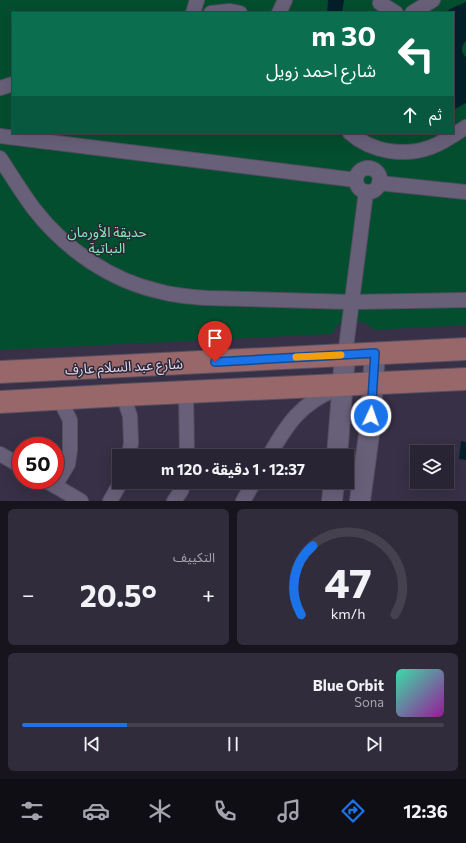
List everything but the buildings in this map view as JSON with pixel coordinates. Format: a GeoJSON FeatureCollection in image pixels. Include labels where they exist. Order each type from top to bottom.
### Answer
{"type":"FeatureCollection","features":[{"type":"Feature","properties":{"kind":"main road","name":"شارع عبد السلام عارف"},"geometry":{"type":"LineString","coordinates":[[0,372],[466,349]]}},
{"type":"Feature","properties":{"kind":"main road"},"geometry":{"type":"LineString","coordinates":[[360,501],[370,427],[375,353]]}},
{"type":"Feature","properties":{"kind":"main road"},"geometry":{"type":"LineString","coordinates":[[337,449],[345,355]]}},
{"type":"Feature","properties":{"kind":"main road","name":"شارع عبد السلام عارف"},"geometry":{"type":"LineString","coordinates":[[0,402],[466,379]]}},
{"type":"Feature","properties":{"kind":"main road"},"geometry":{"type":"LineString","coordinates":[[332,501],[333,489]]}},
{"type":"Feature","properties":{"kind":"street"},"geometry":{"type":"LineString","coordinates":[[193,12],[197,0]]}},
{"type":"Feature","properties":{"kind":"street"},"geometry":{"type":"LineString","coordinates":[[279,12],[284,0]]}},
{"type":"Feature","properties":{"kind":"street"},"geometry":{"type":"LineString","coordinates":[[414,12],[433,0]]}},
{"type":"Feature","properties":{"kind":"street"},"geometry":{"type":"LineString","coordinates":[[380,5],[394,12]]}},
{"type":"Feature","properties":{"kind":"street"},"geometry":{"type":"LineString","coordinates":[[220,12],[235,12]]}},
{"type":"Feature","properties":{"kind":"street"},"geometry":{"type":"LineString","coordinates":[[0,88],[12,84]]}},
{"type":"Feature","properties":{"kind":"street"},"geometry":{"type":"LineString","coordinates":[[352,134],[368,145],[389,152],[410,152],[432,147],[466,128]]}},
{"type":"Feature","properties":{"kind":"street"},"geometry":{"type":"LineString","coordinates":[[0,136],[356,180]]}},
{"type":"Feature","properties":{"kind":"street"},"geometry":{"type":"LineString","coordinates":[[367,168],[368,145]]}},
{"type":"Feature","properties":{"kind":"street"},"geometry":{"type":"LineString","coordinates":[[0,158],[34,209],[62,238],[79,253],[98,266],[118,277],[140,286],[184,296],[351,302],[466,300]]}},
{"type":"Feature","properties":{"kind":"street"},"geometry":{"type":"LineString","coordinates":[[367,168],[371,168],[377,172],[380,180],[376,189],[366,192],[358,187],[356,180],[360,170],[367,168]]}},
{"type":"Feature","properties":{"kind":"street"},"geometry":{"type":"LineString","coordinates":[[379,183],[466,192]]}},
{"type":"Feature","properties":{"kind":"street"},"geometry":{"type":"LineString","coordinates":[[345,355],[366,192]]}},
{"type":"Feature","properties":{"kind":"street"},"geometry":{"type":"LineString","coordinates":[[273,449],[295,415],[314,399],[343,385]]}},
{"type":"Feature","properties":{"kind":"street"},"geometry":{"type":"LineString","coordinates":[[186,392],[187,449]]}},
{"type":"Feature","properties":{"kind":"street"},"geometry":{"type":"LineString","coordinates":[[123,395],[130,416],[130,449]]}},
{"type":"Feature","properties":{"kind":"street"},"geometry":{"type":"LineString","coordinates":[[59,398],[70,420],[70,450],[68,464],[64,468]]}},
{"type":"Feature","properties":{"kind":"street"},"geometry":{"type":"LineString","coordinates":[[0,454],[12,461]]}},
{"type":"Feature","properties":{"kind":"street"},"geometry":{"type":"LineString","coordinates":[[60,489],[81,501]]}},
{"type":"Feature","properties":{"kind":"street"},"geometry":{"type":"LineString","coordinates":[[110,501],[117,489]]}},
{"type":"Feature","properties":{"kind":"street"},"geometry":{"type":"LineString","coordinates":[[174,501],[181,489]]}},
{"type":"Feature","properties":{"kind":"street"},"geometry":{"type":"LineString","coordinates":[[243,501],[250,489]]}},
{"type":"Feature","properties":{"kind":"green space","name":"حديقة الأورمان النباتية"},"geometry":{"type":"Polygon","coordinates":[[[0,0],[466,0],[466,325],[375,330],[363,322],[348,322],[340,323],[331,334],[0,350],[0,0]]]}},
{"type":"Feature","properties":{"kind":"water"},"geometry":{"type":"Polygon","coordinates":[[[328,0],[344,0],[342,12],[327,12],[328,0]]]}},
{"type":"Feature","properties":{"kind":"water"},"geometry":{"type":"Polygon","coordinates":[[[466,2],[466,41],[462,49],[466,57],[466,103],[454,109],[454,12],[446,12],[466,2]]]}},
{"type":"Feature","properties":{"kind":"water"},"geometry":{"type":"Polygon","coordinates":[[[461,441],[466,442],[466,460],[459,459],[461,441]]]}},
{"type":"Feature","properties":{"kind":"slow traffic"},"geometry":{"type":"LineString","coordinates":[[296,357],[341,355]]}},
{"type":"Feature","properties":{"kind":"route"},"geometry":{"type":"LineString","coordinates":[[215,362],[375,353],[371,416]]}}]}
